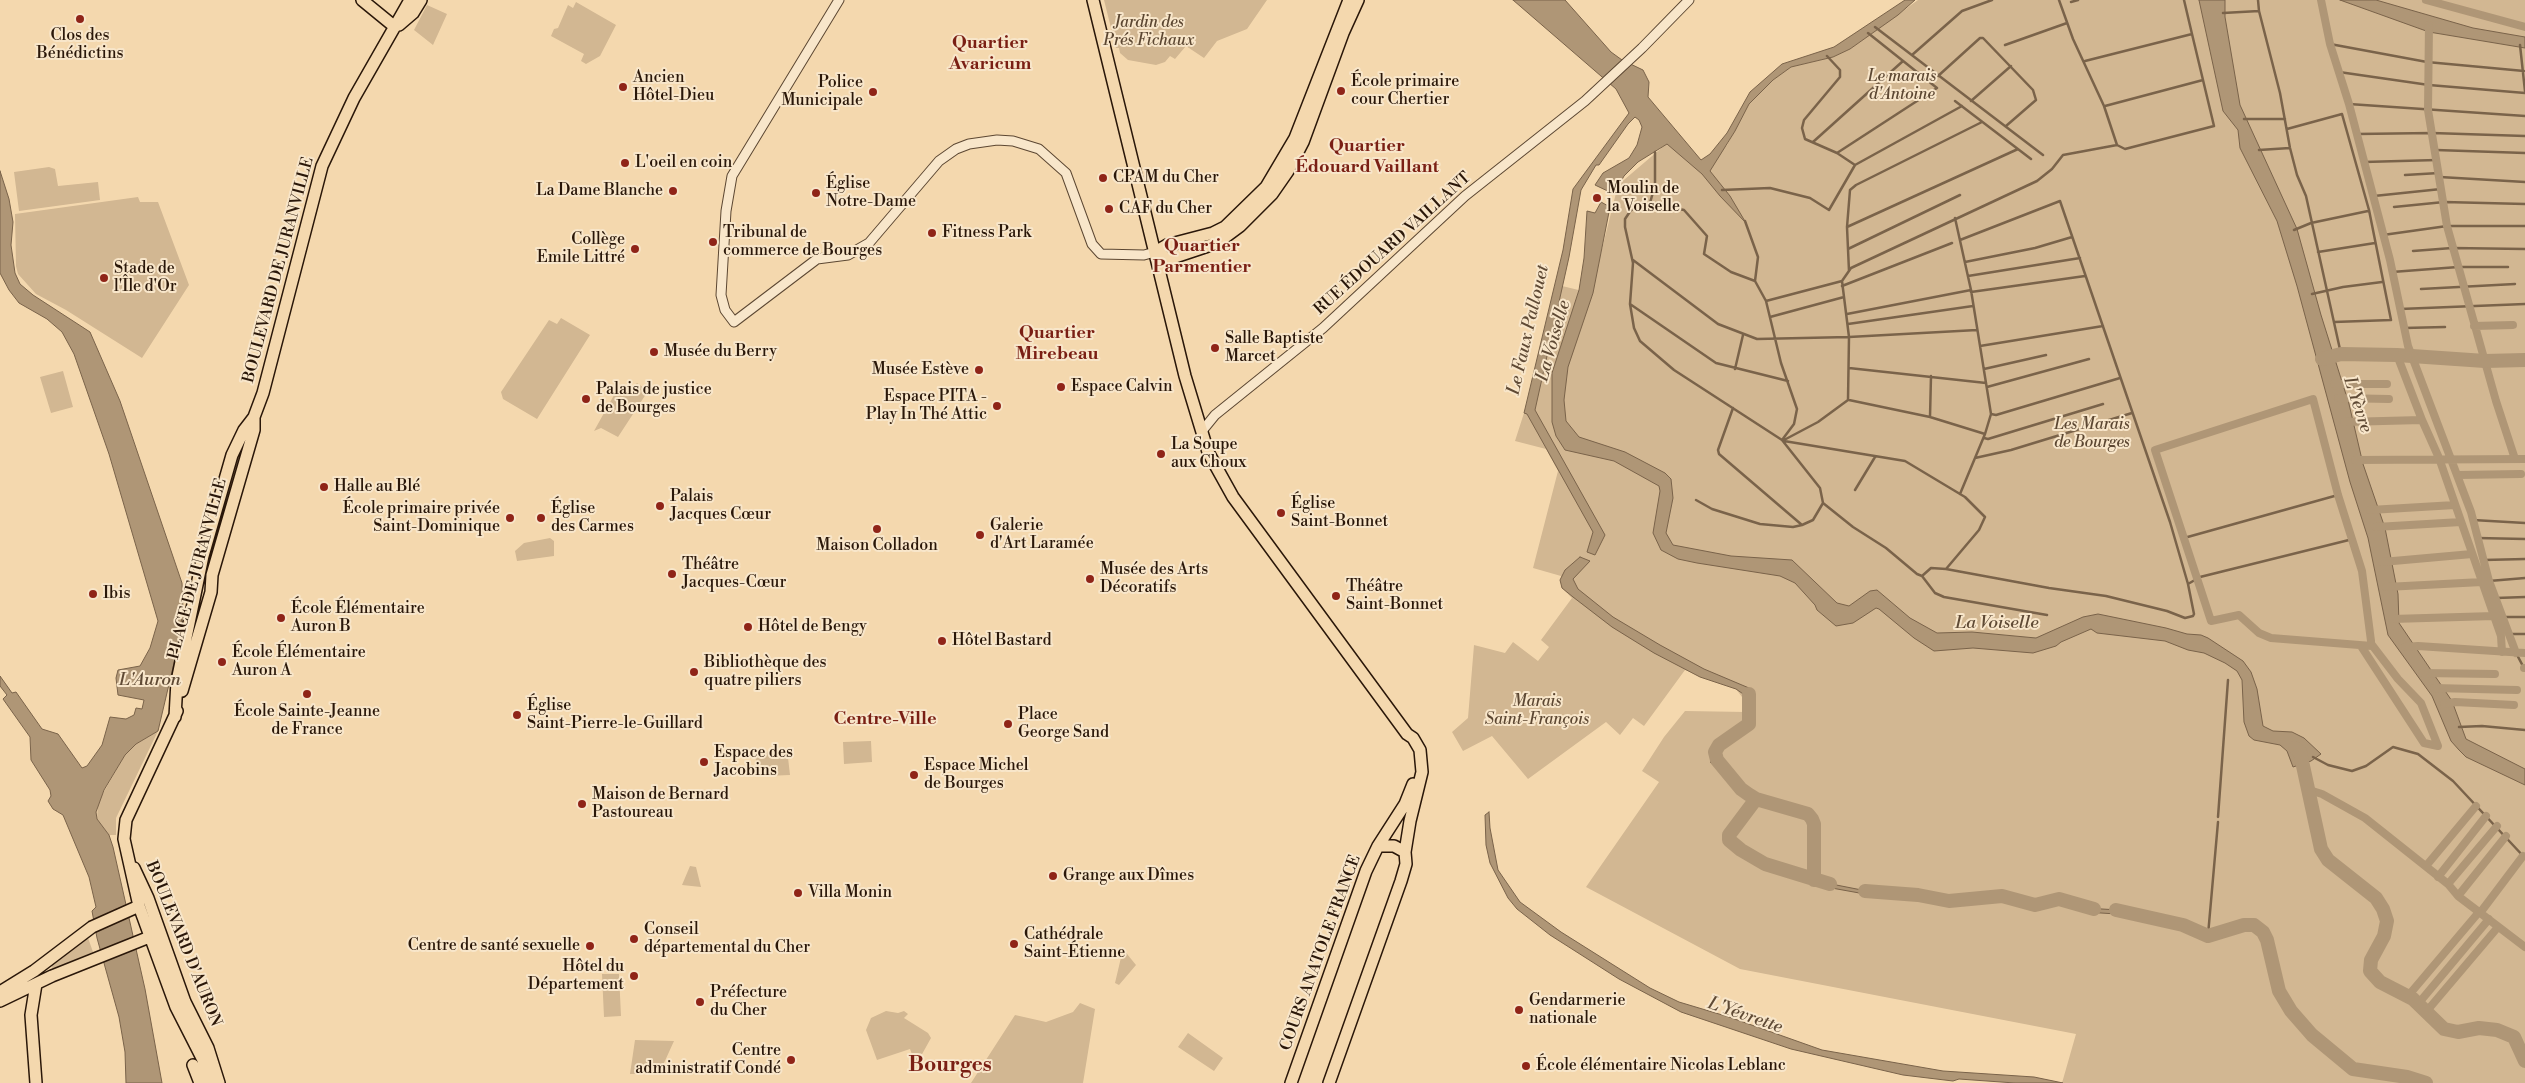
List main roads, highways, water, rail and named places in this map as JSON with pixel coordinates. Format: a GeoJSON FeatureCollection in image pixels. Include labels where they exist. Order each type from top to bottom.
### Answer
{"type":"FeatureCollection","features":[{"type":"Feature","properties":{"kind":"main road"},"geometry":{"type":"LineString","coordinates":[[362,0],[395,27],[413,13],[421,0]]}},
{"type":"Feature","properties":{"kind":"main road","name":"BOULEVARD DE JURANVILLE"},"geometry":{"type":"LineString","coordinates":[[245,440],[263,393],[322,166],[354,98],[410,0]]}},
{"type":"Feature","properties":{"kind":"main road"},"geometry":{"type":"LineString","coordinates":[[1093,0],[1185,376],[1208,452],[1233,497],[1406,734],[1413,738],[1420,750],[1422,772],[1405,852],[1406,864],[1329,1083]]}},
{"type":"Feature","properties":{"kind":"main road"},"geometry":{"type":"LineString","coordinates":[[1154,252],[1167,245],[1213,234],[1225,227],[1266,187],[1295,138],[1349,0]]}},
{"type":"Feature","properties":{"kind":"main road"},"geometry":{"type":"LineString","coordinates":[[1154,252],[1169,259],[1217,243],[1240,226],[1272,194],[1292,164],[1303,142],[1343,33],[1358,0]]}},
{"type":"Feature","properties":{"kind":"main road","name":"PLACE DE JURANVILLE"},"geometry":{"type":"LineString","coordinates":[[175,717],[177,681],[203,556],[232,455],[245,440]]}},
{"type":"Feature","properties":{"kind":"main road","name":"BOULEVARD D'AURON"},"geometry":{"type":"LineString","coordinates":[[175,717],[126,820],[124,831],[133,909],[156,931],[176,1007],[198,1063]]}},
{"type":"Feature","properties":{"kind":"main road","name":"COURS ANATOLE FRANCE"},"geometry":{"type":"LineString","coordinates":[[1291,1083],[1366,871],[1378,846],[1405,804],[1415,779],[1415,762],[1406,734]]}},
{"type":"Feature","properties":{"kind":"main road"},"geometry":{"type":"LineString","coordinates":[[1378,846],[1394,846],[1405,852]]}},
{"type":"Feature","properties":{"kind":"main road","name":"BOULEVARD D'AURON"},"geometry":{"type":"LineString","coordinates":[[127,853],[185,1002],[208,1048],[219,1083]]}},
{"type":"Feature","properties":{"kind":"main road"},"geometry":{"type":"LineString","coordinates":[[36,1083],[31,1015],[25,992],[46,962],[92,928],[133,909]]}},
{"type":"Feature","properties":{"kind":"main road"},"geometry":{"type":"LineString","coordinates":[[0,1001],[25,992],[52,976],[137,942],[156,931]]}},
{"type":"Feature","properties":{"kind":"main road"},"geometry":{"type":"LineString","coordinates":[[46,962],[52,976]]}},
{"type":"Feature","properties":{"kind":"main road"},"geometry":{"type":"LineString","coordinates":[[0,992],[25,992]]}},
{"type":"Feature","properties":{"kind":"main road"},"geometry":{"type":"LineString","coordinates":[[198,1063],[200,1083]]}},
{"type":"Feature","properties":{"kind":"main road"},"geometry":{"type":"LineString","coordinates":[[198,1063],[209,1083]]}},
{"type":"Feature","properties":{"kind":"water"},"geometry":{"type":"Polygon","coordinates":[[[1513,0],[1565,0],[1611,52],[1622,60],[1643,70],[1649,82],[1648,97],[1701,160],[1710,154],[1727,133],[1750,92],[1782,64],[1834,47],[1905,0],[1915,0],[1898,15],[1850,49],[1833,57],[1791,67],[1773,80],[1749,104],[1710,171],[1730,196],[1746,223],[1702,174],[1667,144],[1638,162],[1624,176],[1614,194],[1595,185],[1603,173],[1629,158],[1637,145],[1642,127],[1639,120],[1635,117],[1599,165],[1596,165],[1581,190],[1569,257],[1535,410],[1605,535],[1595,555],[1587,552],[1593,532],[1527,414],[1524,413],[1563,250],[1573,189],[1629,113],[1616,89],[1513,0]]]}},
{"type":"Feature","properties":{"kind":"water"},"geometry":{"type":"Polygon","coordinates":[[[2199,0],[2225,0],[2225,17],[2240,105],[2297,229],[2349,404],[2363,464],[2385,528],[2398,594],[2399,623],[2452,701],[2466,739],[2525,769],[2525,785],[2466,757],[2459,750],[2451,741],[2432,696],[2388,635],[2368,538],[2350,482],[2297,286],[2277,221],[2240,148],[2238,130],[2223,111],[2199,0]]]}},
{"type":"Feature","properties":{"kind":"water"},"geometry":{"type":"Polygon","coordinates":[[[2340,0],[2376,0],[2473,28],[2525,37],[2525,48],[2429,32],[2340,0]]]}},
{"type":"Feature","properties":{"kind":"water","name":"L'Auron"},"geometry":{"type":"Polygon","coordinates":[[[0,171],[9,199],[13,222],[11,245],[15,273],[20,284],[33,295],[90,332],[120,401],[182,583],[183,610],[178,646],[158,731],[136,744],[125,755],[104,790],[96,812],[97,819],[109,835],[113,847],[145,989],[162,1083],[126,1083],[125,1052],[119,1017],[97,938],[92,911],[96,907],[89,877],[63,815],[53,809],[48,801],[51,796],[50,790],[31,760],[30,737],[3,699],[7,695],[0,686],[0,676],[12,693],[16,692],[42,729],[58,734],[82,768],[87,766],[102,745],[110,717],[126,719],[134,715],[136,708],[142,709],[144,700],[118,695],[116,678],[118,670],[140,666],[150,648],[158,621],[109,454],[74,354],[62,332],[47,319],[19,303],[0,273],[0,171]]]}},
{"type":"Feature","properties":{"kind":"water"},"geometry":{"type":"Polygon","coordinates":[[[1601,202],[1610,207],[1593,293],[1568,367],[1564,400],[1566,421],[1579,437],[1625,452],[1665,473],[1671,479],[1673,498],[1666,533],[1673,545],[1731,556],[1792,560],[1837,603],[1849,606],[1870,591],[1877,590],[1910,618],[1937,633],[1972,632],[2036,638],[2083,617],[2098,614],[2187,634],[2201,635],[2243,661],[2251,672],[2257,689],[2263,726],[2273,731],[2292,732],[2304,738],[2321,754],[2311,761],[2293,767],[2287,751],[2280,745],[2254,740],[2249,736],[2244,722],[2242,680],[2237,671],[2204,653],[2188,650],[2165,641],[2097,633],[2091,629],[2056,646],[2033,653],[1973,648],[1934,651],[1914,638],[1879,609],[1876,608],[1853,623],[1836,626],[1817,610],[1815,605],[1795,583],[1780,576],[1678,559],[1661,550],[1653,533],[1660,491],[1659,486],[1614,461],[1565,450],[1556,436],[1552,422],[1552,373],[1579,290],[1584,258],[1587,211],[1595,213],[1601,202]]]}},
{"type":"Feature","properties":{"kind":"water"},"geometry":{"type":"Polygon","coordinates":[[[1580,557],[1590,561],[1573,579],[1578,589],[1613,617],[1660,645],[1704,669],[1749,688],[1752,691],[1755,711],[1747,711],[1746,696],[1736,689],[1700,677],[1654,653],[1612,627],[1562,588],[1560,580],[1565,570],[1580,557]]]}},
{"type":"Feature","properties":{"kind":"water"},"geometry":{"type":"Polygon","coordinates":[[[1715,759],[1740,789],[1756,800],[1727,838],[1740,850],[1762,864],[1811,880],[1887,895],[1918,895],[1953,902],[1999,896],[2033,905],[2063,899],[2085,908],[2119,910],[2176,924],[2208,934],[2208,939],[2186,930],[2117,914],[2085,912],[2065,903],[2039,910],[2001,900],[1952,905],[1902,898],[1887,898],[1815,885],[1753,861],[1725,839],[1724,837],[1752,803],[1710,762],[1715,759]]]}},
{"type":"Feature","properties":{"kind":"water"},"geometry":{"type":"Polygon","coordinates":[[[1489,812],[1498,870],[1520,902],[1561,932],[1650,988],[1679,1002],[1729,1017],[1822,1050],[1943,1071],[2034,1077],[2063,1083],[2015,1083],[1959,1079],[1953,1081],[1903,1075],[1791,1049],[1681,1012],[1619,979],[1550,935],[1517,909],[1508,898],[1490,863],[1486,845],[1485,815],[1489,812]]]}},
{"type":"Feature","properties":{"kind":"waterway"},"geometry":{"type":"LineString","coordinates":[[1912,55],[1962,11],[1992,0]]}},
{"type":"Feature","properties":{"kind":"waterway"},"geometry":{"type":"LineString","coordinates":[[2059,0],[2073,39],[2104,106],[2117,145]]}},
{"type":"Feature","properties":{"kind":"waterway"},"geometry":{"type":"LineString","coordinates":[[2071,2],[2078,0]]}},
{"type":"Feature","properties":{"kind":"waterway"},"geometry":{"type":"LineString","coordinates":[[2085,61],[2192,34],[2184,0]]}},
{"type":"Feature","properties":{"kind":"waterway"},"geometry":{"type":"LineString","coordinates":[[2258,0],[2259,11],[2280,93],[2290,148],[2297,175],[2306,196],[2341,354]]}},
{"type":"Feature","properties":{"kind":"waterway"},"geometry":{"type":"LineString","coordinates":[[2321,0],[2330,44],[2349,104],[2390,260],[2408,346],[2471,512],[2489,581],[2516,653]]}},
{"type":"Feature","properties":{"kind":"waterway"},"geometry":{"type":"LineString","coordinates":[[2426,0],[2525,27]]}},
{"type":"Feature","properties":{"kind":"waterway"},"geometry":{"type":"LineString","coordinates":[[2223,13],[2259,11]]}},
{"type":"Feature","properties":{"kind":"waterway"},"geometry":{"type":"LineString","coordinates":[[2005,45],[2067,23]]}},
{"type":"Feature","properties":{"kind":"waterway"},"geometry":{"type":"LineString","coordinates":[[2429,25],[2428,110],[2447,226],[2496,401],[2515,459]]}},
{"type":"Feature","properties":{"kind":"waterway"},"geometry":{"type":"LineString","coordinates":[[1875,27],[2043,155]]}},
{"type":"Feature","properties":{"kind":"waterway"},"geometry":{"type":"LineString","coordinates":[[1837,153],[1937,88],[1868,33]]}},
{"type":"Feature","properties":{"kind":"waterway"},"geometry":{"type":"LineString","coordinates":[[1766,301],[1842,281],[1851,268],[2037,181],[2052,169],[2063,155],[2117,145],[2125,149],[2214,126],[2192,34]]}},
{"type":"Feature","properties":{"kind":"waterway"},"geometry":{"type":"LineString","coordinates":[[1938,76],[1980,38],[1983,38],[2033,90],[2036,100],[2006,126]]}},
{"type":"Feature","properties":{"kind":"waterway"},"geometry":{"type":"LineString","coordinates":[[2330,44],[2427,62],[2524,71]]}},
{"type":"Feature","properties":{"kind":"waterway"},"geometry":{"type":"LineString","coordinates":[[2520,45],[2525,91]]}},
{"type":"Feature","properties":{"kind":"waterway"},"geometry":{"type":"LineString","coordinates":[[1827,56],[1840,70],[1840,77],[1804,120],[1802,128],[1805,139],[1837,153],[1855,165]]}},
{"type":"Feature","properties":{"kind":"waterway"},"geometry":{"type":"LineString","coordinates":[[1813,142],[1903,61]]}},
{"type":"Feature","properties":{"kind":"waterway"},"geometry":{"type":"LineString","coordinates":[[1971,101],[2011,66]]}},
{"type":"Feature","properties":{"kind":"waterway"},"geometry":{"type":"LineString","coordinates":[[2339,72],[2429,85],[2525,93]]}},
{"type":"Feature","properties":{"kind":"waterway"},"geometry":{"type":"LineString","coordinates":[[2105,106],[2203,80]]}},
{"type":"Feature","properties":{"kind":"waterway"},"geometry":{"type":"LineString","coordinates":[[1955,101],[2031,159]]}},
{"type":"Feature","properties":{"kind":"waterway"},"geometry":{"type":"LineString","coordinates":[[2349,104],[2525,116]]}},
{"type":"Feature","properties":{"kind":"waterway"},"geometry":{"type":"LineString","coordinates":[[1722,190],[1770,188],[1810,198],[1829,210],[1855,165],[1962,106]]}},
{"type":"Feature","properties":{"kind":"waterway"},"geometry":{"type":"LineString","coordinates":[[2287,129],[2342,114],[2369,210],[2391,320],[2334,322]]}},
{"type":"Feature","properties":{"kind":"waterway"},"geometry":{"type":"LineString","coordinates":[[2244,119],[2285,119]]}},
{"type":"Feature","properties":{"kind":"waterway"},"geometry":{"type":"LineString","coordinates":[[1849,271],[1847,227],[1850,190],[1856,185],[1982,122]]}},
{"type":"Feature","properties":{"kind":"waterway"},"geometry":{"type":"LineString","coordinates":[[2357,134],[2432,133],[2525,136]]}},
{"type":"Feature","properties":{"kind":"waterway"},"geometry":{"type":"LineString","coordinates":[[2259,150],[2290,148]]}},
{"type":"Feature","properties":{"kind":"waterway"},"geometry":{"type":"LineString","coordinates":[[1847,227],[2018,149]]}},
{"type":"Feature","properties":{"kind":"waterway"},"geometry":{"type":"LineString","coordinates":[[2436,150],[2525,153]]}},
{"type":"Feature","properties":{"kind":"waterway"},"geometry":{"type":"LineString","coordinates":[[1650,203],[1655,185],[1655,152]]}},
{"type":"Feature","properties":{"kind":"waterway"},"geometry":{"type":"LineString","coordinates":[[2364,162],[2437,160]]}},
{"type":"Feature","properties":{"kind":"waterway"},"geometry":{"type":"LineString","coordinates":[[2405,175],[2439,173]]}},
{"type":"Feature","properties":{"kind":"waterway"},"geometry":{"type":"LineString","coordinates":[[2440,177],[2525,182]]}},
{"type":"Feature","properties":{"kind":"waterway"},"geometry":{"type":"LineString","coordinates":[[2374,196],[2441,189]]}},
{"type":"Feature","properties":{"kind":"waterway"},"geometry":{"type":"LineString","coordinates":[[1848,249],[1960,195]]}},
{"type":"Feature","properties":{"kind":"waterway"},"geometry":{"type":"LineString","coordinates":[[1755,281],[1731,272],[1704,254],[1707,236],[1684,210],[1650,203],[1631,210],[1625,219],[1633,263],[1630,304],[1634,328],[1640,341],[1674,370],[1782,440],[1820,488],[1823,503],[1853,527],[1886,548],[1917,574],[1922,576],[1931,568],[1946,569],[2049,588],[2106,596],[2167,611],[2185,618],[2193,616],[2188,584],[2170,522],[2060,201],[1960,240]]}},
{"type":"Feature","properties":{"kind":"waterway"},"geometry":{"type":"LineString","coordinates":[[2394,207],[2444,202],[2525,204]]}},
{"type":"Feature","properties":{"kind":"waterway"},"geometry":{"type":"LineString","coordinates":[[2294,230],[2311,223],[2368,211]]}},
{"type":"Feature","properties":{"kind":"waterway"},"geometry":{"type":"LineString","coordinates":[[1955,218],[1971,290],[1991,414],[1985,434],[1960,494]]}},
{"type":"Feature","properties":{"kind":"waterway"},"geometry":{"type":"LineString","coordinates":[[1745,221],[1758,257],[1755,281],[1766,301],[1781,363],[1797,409],[1794,424],[1782,440]]}},
{"type":"Feature","properties":{"kind":"waterway"},"geometry":{"type":"LineString","coordinates":[[2383,235],[2447,226],[2525,226]]}},
{"type":"Feature","properties":{"kind":"waterway"},"geometry":{"type":"LineString","coordinates":[[1965,262],[2035,248],[2072,237]]}},
{"type":"Feature","properties":{"kind":"waterway"},"geometry":{"type":"LineString","coordinates":[[1842,286],[1952,243]]}},
{"type":"Feature","properties":{"kind":"waterway"},"geometry":{"type":"LineString","coordinates":[[2318,252],[2375,243]]}},
{"type":"Feature","properties":{"kind":"waterway"},"geometry":{"type":"LineString","coordinates":[[2413,251],[2452,248],[2525,249]]}},
{"type":"Feature","properties":{"kind":"waterway"},"geometry":{"type":"LineString","coordinates":[[1968,276],[2080,258]]}},
{"type":"Feature","properties":{"kind":"waterway"},"geometry":{"type":"LineString","coordinates":[[1633,260],[1718,324],[1757,339],[1849,337],[1977,330]]}},
{"type":"Feature","properties":{"kind":"waterway"},"geometry":{"type":"LineString","coordinates":[[2392,272],[2458,267],[2508,267]]}},
{"type":"Feature","properties":{"kind":"waterway"},"geometry":{"type":"LineString","coordinates":[[1971,292],[2085,276]]}},
{"type":"Feature","properties":{"kind":"waterway"},"geometry":{"type":"LineString","coordinates":[[1784,440],[1818,422],[1848,400],[1849,337],[1842,281]]}},
{"type":"Feature","properties":{"kind":"waterway"},"geometry":{"type":"LineString","coordinates":[[2312,294],[2343,287],[2382,282]]}},
{"type":"Feature","properties":{"kind":"waterway"},"geometry":{"type":"LineString","coordinates":[[2421,289],[2515,284]]}},
{"type":"Feature","properties":{"kind":"waterway"},"geometry":{"type":"LineString","coordinates":[[1847,314],[1971,290]]}},
{"type":"Feature","properties":{"kind":"waterway"},"geometry":{"type":"LineString","coordinates":[[1770,317],[1844,297]]}},
{"type":"Feature","properties":{"kind":"waterway"},"geometry":{"type":"LineString","coordinates":[[1630,304],[1716,363],[1788,381]]}},
{"type":"Feature","properties":{"kind":"waterway"},"geometry":{"type":"LineString","coordinates":[[2400,309],[2525,304]]}},
{"type":"Feature","properties":{"kind":"waterway"},"geometry":{"type":"LineString","coordinates":[[1848,324],[1973,306]]}},
{"type":"Feature","properties":{"kind":"waterway"},"geometry":{"type":"LineString","coordinates":[[2474,326],[2513,325]]}},
{"type":"Feature","properties":{"kind":"waterway"},"geometry":{"type":"LineString","coordinates":[[1980,346],[2103,326]]}},
{"type":"Feature","properties":{"kind":"waterway"},"geometry":{"type":"LineString","coordinates":[[2404,328],[2445,327]]}},
{"type":"Feature","properties":{"kind":"waterway"},"geometry":{"type":"LineString","coordinates":[[1735,369],[1743,335]]}},
{"type":"Feature","properties":{"kind":"waterway"},"geometry":{"type":"LineString","coordinates":[[2322,359],[2341,354],[2397,355],[2485,361],[2525,360]]}},
{"type":"Feature","properties":{"kind":"waterway"},"geometry":{"type":"LineString","coordinates":[[1984,369],[2046,355]]}},
{"type":"Feature","properties":{"kind":"waterway","name":"L'Yèvre"},"geometry":{"type":"LineString","coordinates":[[2344,422],[2422,420],[2397,355]]}},
{"type":"Feature","properties":{"kind":"waterway"},"geometry":{"type":"LineString","coordinates":[[1987,387],[2089,359]]}},
{"type":"Feature","properties":{"kind":"waterway"},"geometry":{"type":"LineString","coordinates":[[1849,368],[1986,383]]}},
{"type":"Feature","properties":{"kind":"waterway"},"geometry":{"type":"LineString","coordinates":[[1930,417],[1931,376]]}},
{"type":"Feature","properties":{"kind":"waterway"},"geometry":{"type":"LineString","coordinates":[[1991,414],[1996,415],[2120,378]]}},
{"type":"Feature","properties":{"kind":"waterway","name":"L'Yèvre"},"geometry":{"type":"LineString","coordinates":[[2334,384],[2387,384]]}},
{"type":"Feature","properties":{"kind":"waterway","name":"L'Yèvre"},"geometry":{"type":"LineString","coordinates":[[2338,398],[2389,399]]}},
{"type":"Feature","properties":{"kind":"waterway"},"geometry":{"type":"LineString","coordinates":[[2371,641],[2362,571],[2338,495],[2313,399],[2155,450],[2211,621],[2239,615],[2259,633],[2271,638],[2372,646]]}},
{"type":"Feature","properties":{"kind":"waterway"},"geometry":{"type":"LineString","coordinates":[[1849,400],[1930,417],[1985,434]]}},
{"type":"Feature","properties":{"kind":"waterway"},"geometry":{"type":"LineString","coordinates":[[1984,438],[1988,439],[2103,404]]}},
{"type":"Feature","properties":{"kind":"waterway"},"geometry":{"type":"LineString","coordinates":[[1733,408],[1718,450],[1719,454],[1802,525],[1813,520],[1823,503]]}},
{"type":"Feature","properties":{"kind":"waterway"},"geometry":{"type":"LineString","coordinates":[[1975,458],[2011,450],[2132,413]]}},
{"type":"Feature","properties":{"kind":"waterway"},"geometry":{"type":"LineString","coordinates":[[2422,420],[2439,458],[2501,636],[2502,652]]}},
{"type":"Feature","properties":{"kind":"waterway"},"geometry":{"type":"LineString","coordinates":[[1784,441],[1905,461],[1965,497],[1985,517],[1979,530],[1946,569]]}},
{"type":"Feature","properties":{"kind":"waterway"},"geometry":{"type":"LineString","coordinates":[[1855,490],[1875,457]]}},
{"type":"Feature","properties":{"kind":"waterway"},"geometry":{"type":"LineString","coordinates":[[2355,460],[2525,459]]}},
{"type":"Feature","properties":{"kind":"waterway"},"geometry":{"type":"LineString","coordinates":[[2458,475],[2521,474]]}},
{"type":"Feature","properties":{"kind":"waterway"},"geometry":{"type":"LineString","coordinates":[[2184,538],[2338,495]]}},
{"type":"Feature","properties":{"kind":"waterway"},"geometry":{"type":"LineString","coordinates":[[1696,500],[1712,509],[1760,524],[1793,527],[1802,525]]}},
{"type":"Feature","properties":{"kind":"waterway"},"geometry":{"type":"LineString","coordinates":[[2370,510],[2455,505]]}},
{"type":"Feature","properties":{"kind":"waterway"},"geometry":{"type":"LineString","coordinates":[[2473,520],[2525,523]]}},
{"type":"Feature","properties":{"kind":"waterway"},"geometry":{"type":"LineString","coordinates":[[2376,527],[2461,522]]}},
{"type":"Feature","properties":{"kind":"waterway"},"geometry":{"type":"LineString","coordinates":[[2477,538],[2525,539]]}},
{"type":"Feature","properties":{"kind":"waterway"},"geometry":{"type":"LineString","coordinates":[[2188,584],[2200,577],[2353,539]]}},
{"type":"Feature","properties":{"kind":"waterway"},"geometry":{"type":"LineString","coordinates":[[2382,562],[2472,554]]}},
{"type":"Feature","properties":{"kind":"waterway"},"geometry":{"type":"LineString","coordinates":[[2484,560],[2525,559]]}},
{"type":"Feature","properties":{"kind":"waterway"},"geometry":{"type":"LineString","coordinates":[[1922,576],[1935,593],[1944,597],[2047,615]]}},
{"type":"Feature","properties":{"kind":"waterway"},"geometry":{"type":"LineString","coordinates":[[2489,581],[2525,578]]}},
{"type":"Feature","properties":{"kind":"waterway"},"geometry":{"type":"LineString","coordinates":[[2386,587],[2482,582]]}},
{"type":"Feature","properties":{"kind":"waterway"},"geometry":{"type":"LineString","coordinates":[[2496,598],[2525,597]]}},
{"type":"Feature","properties":{"kind":"waterway"},"geometry":{"type":"LineString","coordinates":[[2392,619],[2494,616]]}},
{"type":"Feature","properties":{"kind":"waterway"},"geometry":{"type":"LineString","coordinates":[[2503,617],[2525,617]]}},
{"type":"Feature","properties":{"kind":"waterway"},"geometry":{"type":"LineString","coordinates":[[2510,634],[2525,634]]}},
{"type":"Feature","properties":{"kind":"waterway"},"geometry":{"type":"LineString","coordinates":[[2361,646],[2424,743],[2438,746],[2421,703],[2398,679],[2372,645]]}},
{"type":"Feature","properties":{"kind":"waterway"},"geometry":{"type":"LineString","coordinates":[[2405,647],[2418,646],[2525,653]]}},
{"type":"Feature","properties":{"kind":"waterway"},"geometry":{"type":"LineString","coordinates":[[2516,653],[2525,670]]}},
{"type":"Feature","properties":{"kind":"waterway"},"geometry":{"type":"LineString","coordinates":[[2422,673],[2495,674]]}},
{"type":"Feature","properties":{"kind":"waterway"},"geometry":{"type":"LineString","coordinates":[[2218,817],[2228,680]]}},
{"type":"Feature","properties":{"kind":"waterway"},"geometry":{"type":"LineString","coordinates":[[2434,688],[2517,690]]}},
{"type":"Feature","properties":{"kind":"waterway","name":"Le Faux Pallouet"},"geometry":{"type":"LineString","coordinates":[[1749,694],[1749,724],[1719,745],[1715,752],[1717,760],[1741,789],[1756,799],[1808,814],[1814,824],[1814,880]]}},
{"type":"Feature","properties":{"kind":"waterway"},"geometry":{"type":"LineString","coordinates":[[2444,704],[2455,702],[2514,705]]}},
{"type":"Feature","properties":{"kind":"waterway"},"geometry":{"type":"LineString","coordinates":[[2459,727],[2482,726],[2525,730]]}},
{"type":"Feature","properties":{"kind":"waterway"},"geometry":{"type":"LineString","coordinates":[[2313,757],[2328,765],[2352,771],[2366,766],[2393,747],[2418,754],[2453,781],[2525,858]]}},
{"type":"Feature","properties":{"kind":"waterway","name":"La Voiselle"},"geometry":{"type":"LineString","coordinates":[[2295,748],[2300,752],[2321,849],[2328,860],[2376,898],[2383,909],[2387,921],[2384,936],[2371,960],[2370,971],[2380,982],[2413,999],[2444,1029],[2458,1032],[2479,1028],[2497,1030],[2514,1037],[2525,1061]]}},
{"type":"Feature","properties":{"kind":"waterway"},"geometry":{"type":"LineString","coordinates":[[2306,789],[2322,794],[2365,818],[2448,884],[2458,896],[2525,947]]}},
{"type":"Feature","properties":{"kind":"waterway","name":"Le Faux Pallouet"},"geometry":{"type":"LineString","coordinates":[[1756,799],[1729,835],[1729,840],[1741,850],[1765,864],[1830,884]]}},
{"type":"Feature","properties":{"kind":"waterway"},"geometry":{"type":"LineString","coordinates":[[2426,866],[2476,806]]}},
{"type":"Feature","properties":{"kind":"waterway"},"geometry":{"type":"LineString","coordinates":[[2438,877],[2486,816]]}},
{"type":"Feature","properties":{"kind":"waterway"},"geometry":{"type":"LineString","coordinates":[[2208,935],[2218,822]]}},
{"type":"Feature","properties":{"kind":"waterway"},"geometry":{"type":"LineString","coordinates":[[2448,884],[2497,826]]}},
{"type":"Feature","properties":{"kind":"waterway"},"geometry":{"type":"LineString","coordinates":[[2458,896],[2506,836]]}},
{"type":"Feature","properties":{"kind":"waterway"},"geometry":{"type":"LineString","coordinates":[[2480,913],[2523,856]]}},
{"type":"Feature","properties":{"kind":"waterway","name":"Le Faux Pallouet"},"geometry":{"type":"LineString","coordinates":[[1865,891],[1918,895],[1949,901],[2002,896],[2035,905],[2059,899],[2094,909]]}},
{"type":"Feature","properties":{"kind":"waterway","name":"Le Faux Pallouet"},"geometry":{"type":"LineString","coordinates":[[2116,910],[2183,925],[2208,936],[2244,925],[2254,925],[2263,932],[2267,940],[2279,991],[2291,1011],[2312,1035],[2353,1069],[2407,1077],[2426,1083]]}},
{"type":"Feature","properties":{"kind":"waterway"},"geometry":{"type":"LineString","coordinates":[[2408,996],[2479,912]]}},
{"type":"Feature","properties":{"kind":"waterway"},"geometry":{"type":"LineString","coordinates":[[2418,1004],[2489,919]]}},
{"type":"Feature","properties":{"kind":"waterway"},"geometry":{"type":"LineString","coordinates":[[2426,1012],[2498,927]]}},
{"type":"Feature","properties":{"kind":"place","name":"Clos des Bénédictins"},"geometry":{"type":"Point","coordinates":[80,19]}},
{"type":"Feature","properties":{"kind":"place","name":"Ancien Hôtel-Dieu"},"geometry":{"type":"Point","coordinates":[623,87]}},
{"type":"Feature","properties":{"kind":"place","name":"École primaire cour Chertier"},"geometry":{"type":"Point","coordinates":[1341,91]}},
{"type":"Feature","properties":{"kind":"place","name":"Police Municipale"},"geometry":{"type":"Point","coordinates":[873,92]}},
{"type":"Feature","properties":{"kind":"place","name":"L'oeil en coin"},"geometry":{"type":"Point","coordinates":[625,163]}},
{"type":"Feature","properties":{"kind":"place","name":"CPAM du Cher"},"geometry":{"type":"Point","coordinates":[1103,178]}},
{"type":"Feature","properties":{"kind":"place","name":"La Dame Blanche"},"geometry":{"type":"Point","coordinates":[673,191]}},
{"type":"Feature","properties":{"kind":"place","name":"Église Notre-Dame"},"geometry":{"type":"Point","coordinates":[816,193]}},
{"type":"Feature","properties":{"kind":"place","name":"Moulin de la Voiselle"},"geometry":{"type":"Point","coordinates":[1597,198]}},
{"type":"Feature","properties":{"kind":"place","name":"CAF du Cher"},"geometry":{"type":"Point","coordinates":[1109,209]}},
{"type":"Feature","properties":{"kind":"place","name":"Fitness Park"},"geometry":{"type":"Point","coordinates":[932,233]}},
{"type":"Feature","properties":{"kind":"place","name":"Tribunal de commerce de Bourges"},"geometry":{"type":"Point","coordinates":[713,242]}},
{"type":"Feature","properties":{"kind":"place","name":"Collège Emile Littré"},"geometry":{"type":"Point","coordinates":[635,249]}},
{"type":"Feature","properties":{"kind":"place","name":"Stade de l'Île d'Or"},"geometry":{"type":"Point","coordinates":[104,278]}},
{"type":"Feature","properties":{"kind":"place","name":"Salle Baptiste Marcet"},"geometry":{"type":"Point","coordinates":[1215,348]}},
{"type":"Feature","properties":{"kind":"place","name":"Musée du Berry"},"geometry":{"type":"Point","coordinates":[654,352]}},
{"type":"Feature","properties":{"kind":"place","name":"Musée Estève"},"geometry":{"type":"Point","coordinates":[979,370]}},
{"type":"Feature","properties":{"kind":"place","name":"Espace Calvin"},"geometry":{"type":"Point","coordinates":[1061,387]}},
{"type":"Feature","properties":{"kind":"place","name":"Palais de justice de Bourges"},"geometry":{"type":"Point","coordinates":[586,399]}},
{"type":"Feature","properties":{"kind":"place","name":"Espace PITA - Play In Thé Attic"},"geometry":{"type":"Point","coordinates":[997,406]}},
{"type":"Feature","properties":{"kind":"place","name":"La Soupe aux Choux"},"geometry":{"type":"Point","coordinates":[1161,454]}},
{"type":"Feature","properties":{"kind":"place","name":"Halle au Blé"},"geometry":{"type":"Point","coordinates":[324,487]}},
{"type":"Feature","properties":{"kind":"place","name":"Palais Jacques Cœur"},"geometry":{"type":"Point","coordinates":[660,506]}},
{"type":"Feature","properties":{"kind":"place","name":"Église Saint-Bonnet"},"geometry":{"type":"Point","coordinates":[1281,513]}},
{"type":"Feature","properties":{"kind":"place","name":"École primaire privée Saint-Dominique"},"geometry":{"type":"Point","coordinates":[510,518]}},
{"type":"Feature","properties":{"kind":"place","name":"Église des Carmes"},"geometry":{"type":"Point","coordinates":[541,518]}},
{"type":"Feature","properties":{"kind":"place","name":"Maison Colladon"},"geometry":{"type":"Point","coordinates":[877,529]}},
{"type":"Feature","properties":{"kind":"place","name":"Galerie d'Art Laramée"},"geometry":{"type":"Point","coordinates":[980,535]}},
{"type":"Feature","properties":{"kind":"place","name":"Théâtre Jacques-Cœur"},"geometry":{"type":"Point","coordinates":[672,574]}},
{"type":"Feature","properties":{"kind":"place","name":"Musée des Arts Décoratifs"},"geometry":{"type":"Point","coordinates":[1090,579]}},
{"type":"Feature","properties":{"kind":"place","name":"Ibis"},"geometry":{"type":"Point","coordinates":[93,594]}},
{"type":"Feature","properties":{"kind":"place","name":"Théâtre Saint-Bonnet"},"geometry":{"type":"Point","coordinates":[1336,596]}},
{"type":"Feature","properties":{"kind":"place","name":"École Élémentaire Auron B"},"geometry":{"type":"Point","coordinates":[281,618]}},
{"type":"Feature","properties":{"kind":"place","name":"Hôtel de Bengy"},"geometry":{"type":"Point","coordinates":[748,627]}},
{"type":"Feature","properties":{"kind":"place","name":"Hôtel Bastard"},"geometry":{"type":"Point","coordinates":[942,641]}},
{"type":"Feature","properties":{"kind":"place","name":"École Élémentaire Auron A"},"geometry":{"type":"Point","coordinates":[222,662]}},
{"type":"Feature","properties":{"kind":"place","name":"Bibliothèque des quatre piliers"},"geometry":{"type":"Point","coordinates":[694,672]}},
{"type":"Feature","properties":{"kind":"place","name":"École Sainte-Jeanne de France"},"geometry":{"type":"Point","coordinates":[307,694]}},
{"type":"Feature","properties":{"kind":"place","name":"Église Saint-Pierre-le-Guillard"},"geometry":{"type":"Point","coordinates":[517,715]}},
{"type":"Feature","properties":{"kind":"place","name":"Place George Sand"},"geometry":{"type":"Point","coordinates":[1008,724]}},
{"type":"Feature","properties":{"kind":"place","name":"Espace des Jacobins"},"geometry":{"type":"Point","coordinates":[704,762]}},
{"type":"Feature","properties":{"kind":"place","name":"Espace Michel de Bourges"},"geometry":{"type":"Point","coordinates":[914,775]}},
{"type":"Feature","properties":{"kind":"place","name":"Maison de Bernard Pastoureau"},"geometry":{"type":"Point","coordinates":[582,804]}},
{"type":"Feature","properties":{"kind":"place","name":"Grange aux Dîmes"},"geometry":{"type":"Point","coordinates":[1053,876]}},
{"type":"Feature","properties":{"kind":"place","name":"Villa Monin"},"geometry":{"type":"Point","coordinates":[798,893]}},
{"type":"Feature","properties":{"kind":"place","name":"Conseil départemental du Cher"},"geometry":{"type":"Point","coordinates":[634,939]}},
{"type":"Feature","properties":{"kind":"place","name":"Cathédrale Saint-Étienne"},"geometry":{"type":"Point","coordinates":[1014,944]}},
{"type":"Feature","properties":{"kind":"place","name":"Centre de santé sexuelle"},"geometry":{"type":"Point","coordinates":[590,946]}},
{"type":"Feature","properties":{"kind":"place","name":"Hôtel du Département"},"geometry":{"type":"Point","coordinates":[634,976]}},
{"type":"Feature","properties":{"kind":"place","name":"Préfecture du Cher"},"geometry":{"type":"Point","coordinates":[700,1002]}},
{"type":"Feature","properties":{"kind":"place","name":"Gendarmerie nationale"},"geometry":{"type":"Point","coordinates":[1519,1010]}},
{"type":"Feature","properties":{"kind":"place","name":"Centre administratif Condé"},"geometry":{"type":"Point","coordinates":[791,1060]}},
{"type":"Feature","properties":{"kind":"place","name":"École élémentaire Nicolas Leblanc"},"geometry":{"type":"Point","coordinates":[1526,1066]}},
{"type":"Feature","properties":{"kind":"district","name":"Quartier Avaricum"},"geometry":{"type":"Point","coordinates":[990,54]}},
{"type":"Feature","properties":{"kind":"district","name":"Quartier Édouard Vaillant"},"geometry":{"type":"Point","coordinates":[1367,157]}},
{"type":"Feature","properties":{"kind":"district","name":"Quartier Parmentier"},"geometry":{"type":"Point","coordinates":[1202,257]}},
{"type":"Feature","properties":{"kind":"district","name":"Quartier Mirebeau"},"geometry":{"type":"Point","coordinates":[1057,344]}},
{"type":"Feature","properties":{"kind":"district","name":"Centre-Ville"},"geometry":{"type":"Point","coordinates":[885,720]}},
{"type":"Feature","properties":{"kind":"district","name":"Bourges"},"geometry":{"type":"Point","coordinates":[950,1066]}},
{"type":"Feature","properties":{"kind":"park label","name":"Jardin des Prés Fichaux"},"geometry":{"type":"Point","coordinates":[1149,32]}},
{"type":"Feature","properties":{"kind":"park label","name":"Le marais d'Antoine"},"geometry":{"type":"Point","coordinates":[1902,86]}},
{"type":"Feature","properties":{"kind":"park label","name":"Les Marais de Bourges"},"geometry":{"type":"Point","coordinates":[2092,434]}},
{"type":"Feature","properties":{"kind":"park label","name":"Marais Saint-François"},"geometry":{"type":"Point","coordinates":[1537,711]}},
{"type":"Feature","properties":{"kind":"water label","name":"L'Yévrette"},"geometry":{"type":"Point","coordinates":[1745,1016]}}]}
